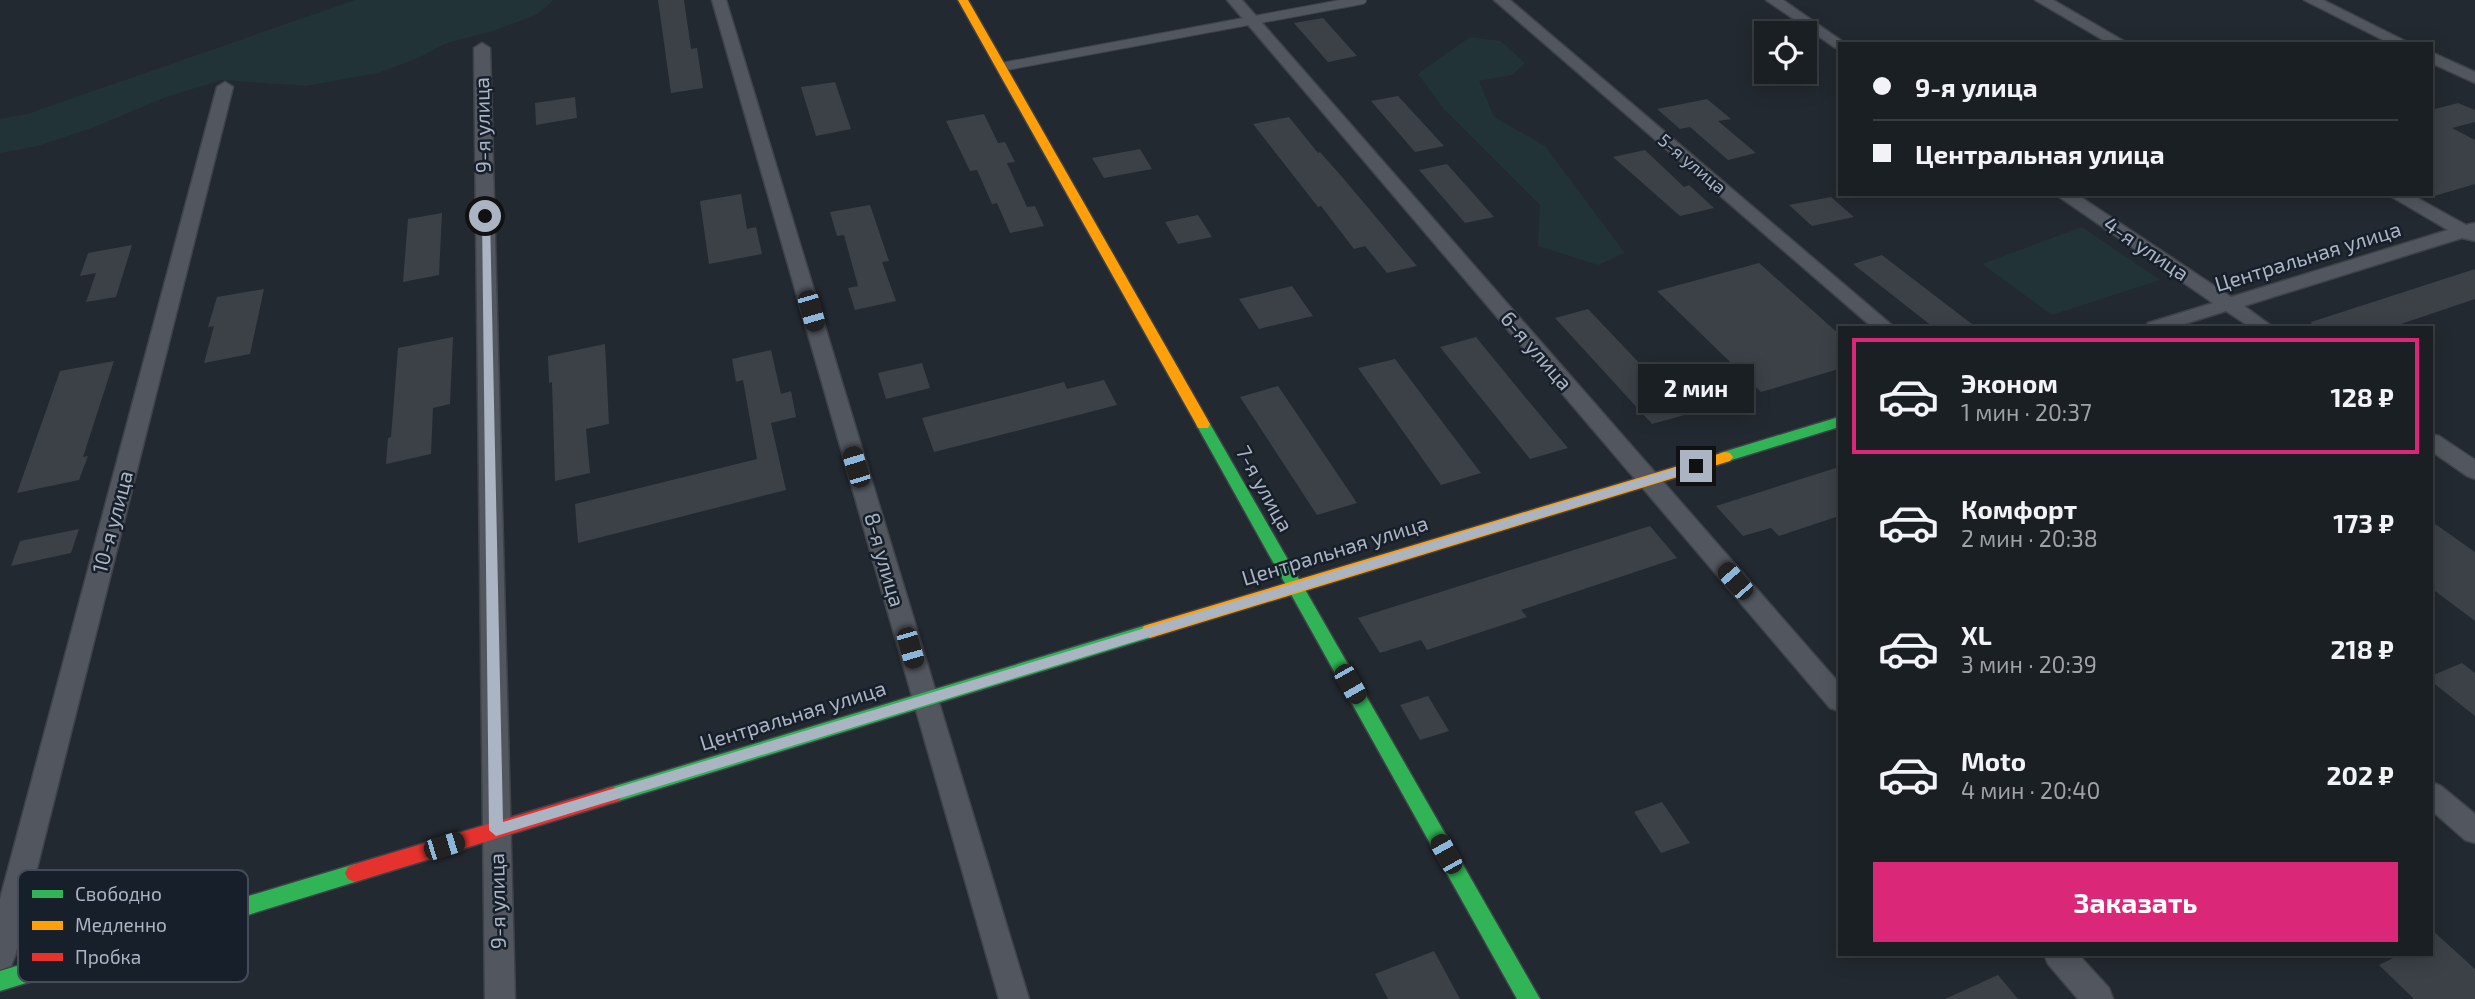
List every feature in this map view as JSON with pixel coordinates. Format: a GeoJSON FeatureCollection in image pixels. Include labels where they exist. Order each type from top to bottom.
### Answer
{"type":"FeatureCollection","features":[{"type":"Feature","properties":{"kind":"street","name":"8-я улица"},"geometry":{"type":"LineString","coordinates":[[719,0],[1014,999]]}},
{"type":"Feature","properties":{"kind":"street","name":"7-я улица"},"geometry":{"type":"LineString","coordinates":[[963,0],[1529,999]]}},
{"type":"Feature","properties":{"kind":"street","name":"6-я улица"},"geometry":{"type":"LineString","coordinates":[[1234,0],[1838,700]]}},
{"type":"Feature","properties":{"kind":"street","name":"5-я улица"},"geometry":{"type":"LineString","coordinates":[[1500,0],[1883,326]]}},
{"type":"Feature","properties":{"kind":"street"},"geometry":{"type":"LineString","coordinates":[[1773,0],[1838,43]]}},
{"type":"Feature","properties":{"kind":"street"},"geometry":{"type":"LineString","coordinates":[[2042,0],[2118,42]]}},
{"type":"Feature","properties":{"kind":"street"},"geometry":{"type":"LineString","coordinates":[[2311,0],[2400,42]]}},
{"type":"Feature","properties":{"kind":"street","name":"9-я улица"},"geometry":{"type":"LineString","coordinates":[[482,48],[500,999]]}},
{"type":"Feature","properties":{"kind":"street"},"geometry":{"type":"LineString","coordinates":[[2433,58],[2475,78]]}},
{"type":"Feature","properties":{"kind":"street","name":"10-я улица"},"geometry":{"type":"LineString","coordinates":[[22,870],[225,87]]}},
{"type":"Feature","properties":{"kind":"street","name":"4-я улица"},"geometry":{"type":"LineString","coordinates":[[2067,196],[2262,326]]}},
{"type":"Feature","properties":{"kind":"street"},"geometry":{"type":"LineString","coordinates":[[2400,196],[2471,232]]}},
{"type":"Feature","properties":{"kind":"street","name":"Центральная улица"},"geometry":{"type":"LineString","coordinates":[[2158,326],[2471,232]]}},
{"type":"Feature","properties":{"kind":"street","name":"Центральная улица"},"geometry":{"type":"LineString","coordinates":[[248,906],[1838,422]]}},
{"type":"Feature","properties":{"kind":"street"},"geometry":{"type":"LineString","coordinates":[[2433,442],[2475,471]]}},
{"type":"Feature","properties":{"kind":"street"},"geometry":{"type":"LineString","coordinates":[[2433,796],[2475,831]]}},
{"type":"Feature","properties":{"kind":"street","name":"10-я улица"},"geometry":{"type":"LineString","coordinates":[[0,956],[18,886]]}},
{"type":"Feature","properties":{"kind":"street"},"geometry":{"type":"LineString","coordinates":[[2061,956],[2098,999]]}},
{"type":"Feature","properties":{"kind":"street","name":"Центральная улица"},"geometry":{"type":"LineString","coordinates":[[0,981],[18,976]]}},
{"type":"Feature","properties":{"kind":"lane"},"geometry":{"type":"LineString","coordinates":[[1001,67],[1362,0]]}},
{"type":"Feature","properties":{"kind":"shaded area"},"geometry":{"type":"Polygon","coordinates":[[[355,0],[554,0],[536,15],[493,31],[447,43],[418,58],[378,73],[306,86],[222,80],[166,97],[92,128],[38,146],[0,153],[0,119],[27,114],[355,0]]]}},
{"type":"Feature","properties":{"kind":"shaded area"},"geometry":{"type":"Polygon","coordinates":[[[1470,37],[1501,41],[1525,63],[1512,75],[1479,81],[1494,117],[1545,146],[1625,253],[1598,265],[1538,246],[1540,205],[1444,109],[1418,74],[1470,37]]]}},
{"type":"Feature","properties":{"kind":"shaded area"},"geometry":{"type":"Polygon","coordinates":[[[2082,227],[2160,280],[2052,315],[1982,264],[2082,227]]]}},
{"type":"Feature","properties":{"kind":"building"},"geometry":{"type":"Polygon","coordinates":[[[658,0],[684,0],[691,49],[697,48],[703,88],[671,93],[658,0]]]}},
{"type":"Feature","properties":{"kind":"building"},"geometry":{"type":"Polygon","coordinates":[[[1323,18],[1357,56],[1328,62],[1294,23],[1323,18]]]}},
{"type":"Feature","properties":{"kind":"building"},"geometry":{"type":"Polygon","coordinates":[[[835,82],[851,129],[816,136],[801,87],[835,82]]]}},
{"type":"Feature","properties":{"kind":"building"},"geometry":{"type":"Polygon","coordinates":[[[1398,96],[1444,146],[1415,152],[1371,101],[1398,96]]]}},
{"type":"Feature","properties":{"kind":"building"},"geometry":{"type":"Polygon","coordinates":[[[575,97],[577,118],[536,125],[535,103],[575,97]]]}},
{"type":"Feature","properties":{"kind":"building"},"geometry":{"type":"Polygon","coordinates":[[[1707,99],[1731,119],[1718,121],[1756,153],[1728,160],[1690,127],[1680,129],[1657,109],[1707,99]]]}},
{"type":"Feature","properties":{"kind":"building"},"geometry":{"type":"Polygon","coordinates":[[[2458,103],[2475,110],[2475,122],[2452,128],[2475,140],[2475,184],[2431,197],[2433,196],[2433,109],[2458,103]]]}},
{"type":"Feature","properties":{"kind":"building"},"geometry":{"type":"Polygon","coordinates":[[[984,114],[998,143],[1005,142],[1015,162],[1007,163],[1027,207],[1035,206],[1044,226],[1010,233],[997,203],[992,204],[977,170],[970,171],[946,121],[984,114]]]}},
{"type":"Feature","properties":{"kind":"building"},"geometry":{"type":"Polygon","coordinates":[[[1289,117],[1417,266],[1387,273],[1365,246],[1354,249],[1253,124],[1289,117]]]}},
{"type":"Feature","properties":{"kind":"building"},"geometry":{"type":"Polygon","coordinates":[[[1140,149],[1152,169],[1104,178],[1092,158],[1140,149]]]}},
{"type":"Feature","properties":{"kind":"building"},"geometry":{"type":"Polygon","coordinates":[[[1645,150],[1684,187],[1689,185],[1714,208],[1680,216],[1613,157],[1645,150]]]}},
{"type":"Feature","properties":{"kind":"building"},"geometry":{"type":"Polygon","coordinates":[[[1447,164],[1494,217],[1465,223],[1419,170],[1447,164]]]}},
{"type":"Feature","properties":{"kind":"building"},"geometry":{"type":"Polygon","coordinates":[[[741,194],[747,229],[756,227],[762,254],[709,264],[700,201],[741,194]]]}},
{"type":"Feature","properties":{"kind":"building"},"geometry":{"type":"Polygon","coordinates":[[[1831,197],[1854,217],[1812,226],[1789,205],[1831,197]]]}},
{"type":"Feature","properties":{"kind":"building"},"geometry":{"type":"Polygon","coordinates":[[[870,205],[889,261],[882,262],[896,301],[855,310],[848,288],[858,286],[844,235],[837,236],[830,212],[870,205]]]}},
{"type":"Feature","properties":{"kind":"building"},"geometry":{"type":"Polygon","coordinates":[[[442,213],[439,275],[403,282],[408,219],[442,213]]]}},
{"type":"Feature","properties":{"kind":"building"},"geometry":{"type":"Polygon","coordinates":[[[1198,215],[1212,237],[1178,244],[1165,222],[1198,215]]]}},
{"type":"Feature","properties":{"kind":"building"},"geometry":{"type":"Polygon","coordinates":[[[132,245],[116,297],[86,302],[96,273],[80,276],[88,253],[132,245]]]}},
{"type":"Feature","properties":{"kind":"building"},"geometry":{"type":"Polygon","coordinates":[[[1882,255],[1975,326],[1932,326],[1853,264],[1882,255]]]}},
{"type":"Feature","properties":{"kind":"building"},"geometry":{"type":"Polygon","coordinates":[[[1759,263],[1838,333],[1838,369],[1761,392],[1657,291],[1759,263]]]}},
{"type":"Feature","properties":{"kind":"building"},"geometry":{"type":"Polygon","coordinates":[[[2475,269],[2475,299],[2395,326],[2312,326],[2311,322],[2475,269]]]}},
{"type":"Feature","properties":{"kind":"building"},"geometry":{"type":"Polygon","coordinates":[[[1292,286],[1313,316],[1259,329],[1239,299],[1292,286]]]}},
{"type":"Feature","properties":{"kind":"building"},"geometry":{"type":"Polygon","coordinates":[[[264,289],[250,354],[204,363],[214,326],[208,327],[217,297],[264,289]]]}},
{"type":"Feature","properties":{"kind":"building"},"geometry":{"type":"Polygon","coordinates":[[[1588,309],[1688,414],[1652,424],[1555,318],[1588,309]]]}},
{"type":"Feature","properties":{"kind":"building"},"geometry":{"type":"Polygon","coordinates":[[[453,337],[450,404],[433,408],[431,454],[386,464],[388,438],[391,437],[398,348],[453,337]]]}},
{"type":"Feature","properties":{"kind":"building"},"geometry":{"type":"Polygon","coordinates":[[[1476,337],[1568,448],[1530,459],[1440,347],[1476,337]]]}},
{"type":"Feature","properties":{"kind":"building"},"geometry":{"type":"Polygon","coordinates":[[[605,344],[609,424],[586,429],[590,473],[555,481],[552,382],[549,383],[548,356],[605,344]]]}},
{"type":"Feature","properties":{"kind":"building"},"geometry":{"type":"Polygon","coordinates":[[[771,350],[781,394],[791,391],[796,417],[771,423],[786,490],[578,543],[575,504],[757,459],[743,380],[736,382],[732,359],[771,350]]]}},
{"type":"Feature","properties":{"kind":"building"},"geometry":{"type":"Polygon","coordinates":[[[1395,359],[1481,473],[1441,485],[1358,368],[1395,359]]]}},
{"type":"Feature","properties":{"kind":"building"},"geometry":{"type":"Polygon","coordinates":[[[114,361],[83,457],[88,456],[79,480],[17,493],[60,371],[114,361]]]}},
{"type":"Feature","properties":{"kind":"building"},"geometry":{"type":"Polygon","coordinates":[[[922,363],[930,388],[886,399],[878,373],[922,363]]]}},
{"type":"Feature","properties":{"kind":"building"},"geometry":{"type":"Polygon","coordinates":[[[1104,380],[1117,405],[934,452],[922,418],[1064,382],[1067,389],[1104,380]]]}},
{"type":"Feature","properties":{"kind":"building"},"geometry":{"type":"Polygon","coordinates":[[[1278,386],[1357,503],[1317,515],[1240,397],[1278,386]]]}},
{"type":"Feature","properties":{"kind":"building"},"geometry":{"type":"Polygon","coordinates":[[[1838,467],[1838,516],[1779,536],[1771,528],[1743,536],[1716,506],[1838,467]]]}},
{"type":"Feature","properties":{"kind":"building"},"geometry":{"type":"Polygon","coordinates":[[[2433,522],[2475,552],[2475,621],[2433,590],[2433,522]]]}},
{"type":"Feature","properties":{"kind":"building"},"geometry":{"type":"Polygon","coordinates":[[[1650,526],[1677,558],[1521,610],[1527,617],[1427,650],[1421,640],[1380,653],[1358,618],[1650,526]]]}},
{"type":"Feature","properties":{"kind":"building"},"geometry":{"type":"Polygon","coordinates":[[[79,529],[71,553],[11,566],[20,541],[79,529]]]}},
{"type":"Feature","properties":{"kind":"building"},"geometry":{"type":"Polygon","coordinates":[[[2462,663],[2475,673],[2475,716],[2433,683],[2433,675],[2462,663]]]}},
{"type":"Feature","properties":{"kind":"building"},"geometry":{"type":"Polygon","coordinates":[[[1428,696],[1449,731],[1420,740],[1400,705],[1428,696]]]}},
{"type":"Feature","properties":{"kind":"building"},"geometry":{"type":"Polygon","coordinates":[[[1662,802],[1690,843],[1661,853],[1634,812],[1662,802]]]}},
{"type":"Feature","properties":{"kind":"building"},"geometry":{"type":"Polygon","coordinates":[[[2433,931],[2475,969],[2475,999],[2414,999],[2379,965],[2397,956],[2433,956],[2433,931]]]}},
{"type":"Feature","properties":{"kind":"building"},"geometry":{"type":"Polygon","coordinates":[[[1434,951],[1460,999],[1388,999],[1375,974],[1434,951]]]}},
{"type":"Feature","properties":{"kind":"building"},"geometry":{"type":"Polygon","coordinates":[[[1998,975],[2018,999],[1945,999],[1998,975]]]}},
{"type":"Feature","properties":{"kind":"traffic: fast"},"geometry":{"type":"LineString","coordinates":[[1725,457],[1838,422]]}},
{"type":"Feature","properties":{"kind":"traffic: fast"},"geometry":{"type":"LineString","coordinates":[[1203,424],[1529,999]]}},
{"type":"Feature","properties":{"kind":"traffic: fast"},"geometry":{"type":"LineString","coordinates":[[612,795],[1150,631]]}},
{"type":"Feature","properties":{"kind":"traffic: fast"},"geometry":{"type":"LineString","coordinates":[[248,906],[355,873]]}},
{"type":"Feature","properties":{"kind":"traffic: fast"},"geometry":{"type":"LineString","coordinates":[[0,981],[18,976]]}},
{"type":"Feature","properties":{"kind":"traffic: slow"},"geometry":{"type":"LineString","coordinates":[[963,0],[1203,424]]}},
{"type":"Feature","properties":{"kind":"traffic: slow"},"geometry":{"type":"LineString","coordinates":[[1150,631],[1725,457]]}},
{"type":"Feature","properties":{"kind":"traffic: jam"},"geometry":{"type":"LineString","coordinates":[[355,873],[612,795]]}},
{"type":"Feature","properties":{"kind":"route"},"geometry":{"type":"LineString","coordinates":[[485,216],[496,830],[1696,466]]}}]}
